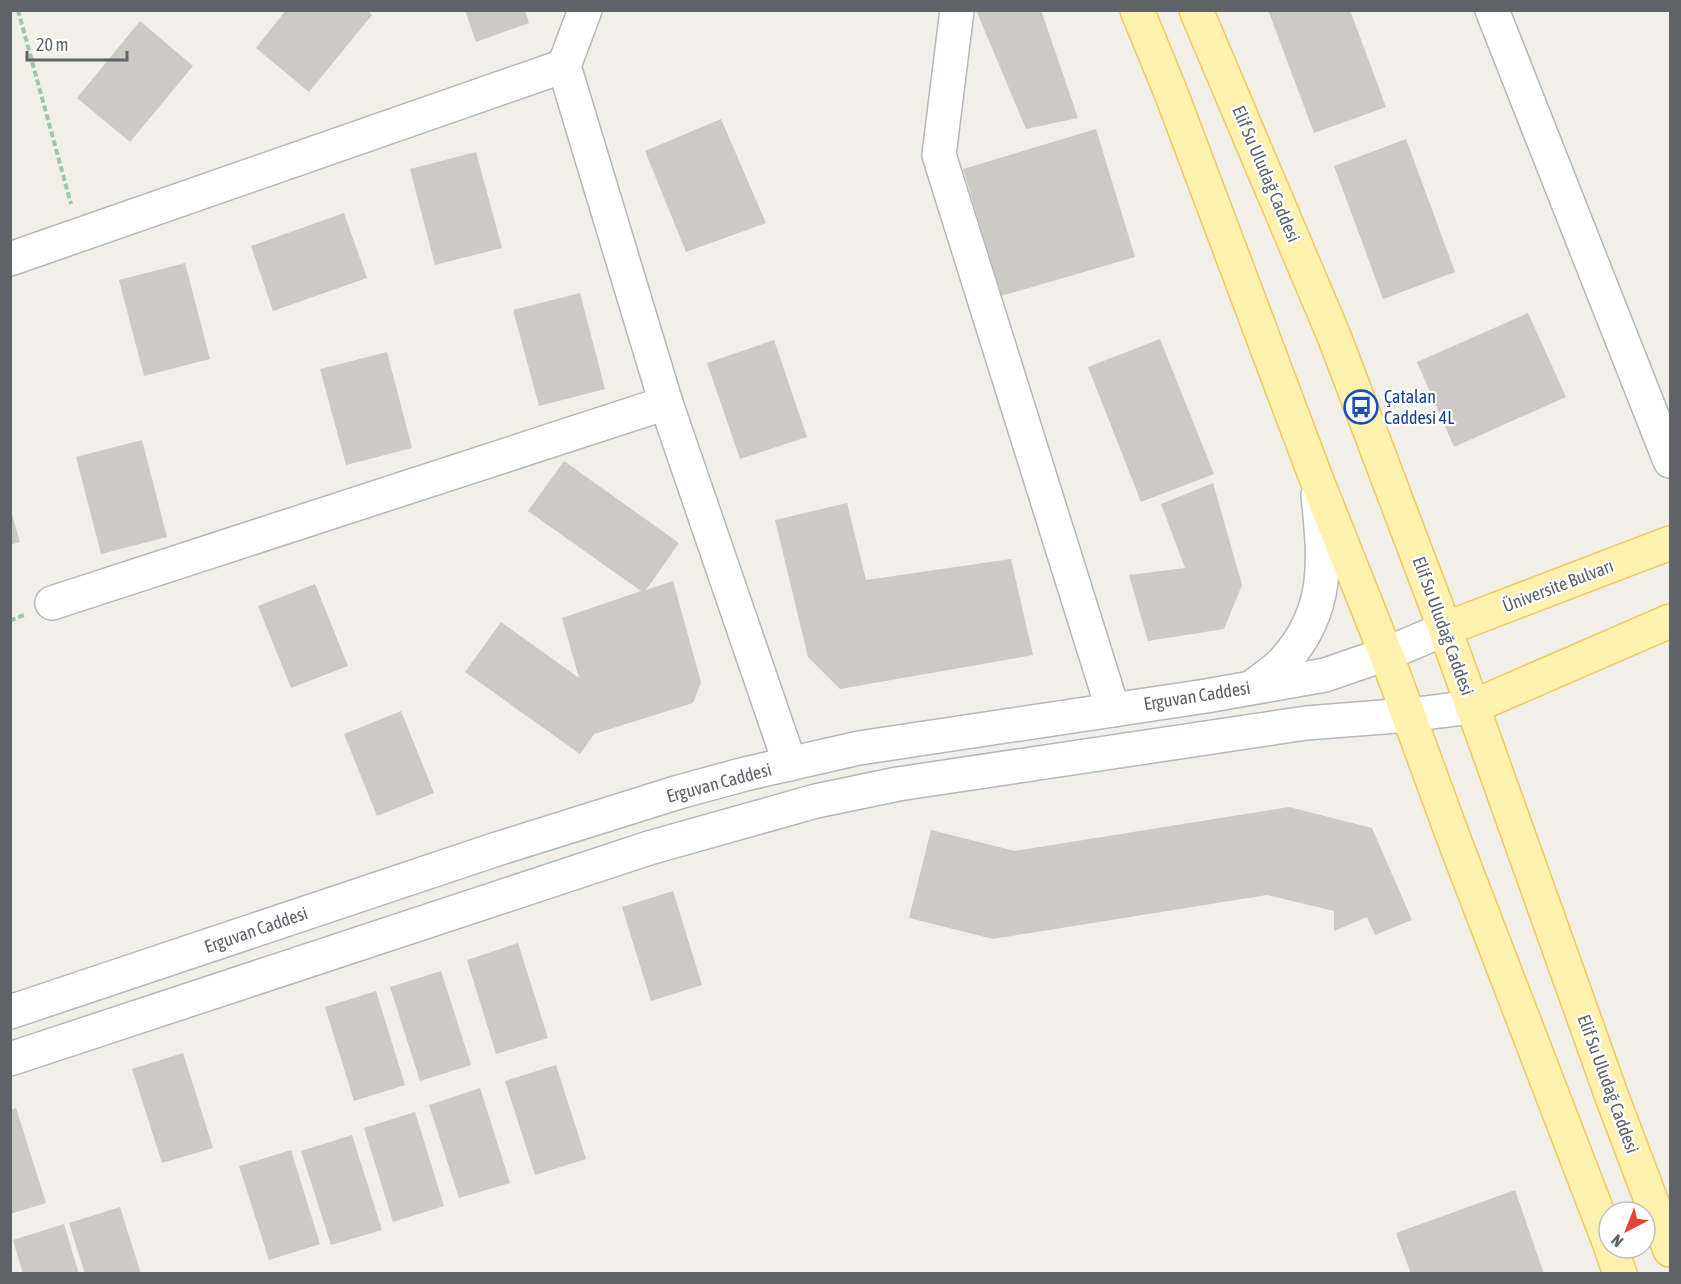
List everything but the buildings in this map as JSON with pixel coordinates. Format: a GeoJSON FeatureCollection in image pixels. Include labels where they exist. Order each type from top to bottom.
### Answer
{"type":"FeatureCollection","features":[{"type":"Feature","properties":{"kind":"main road"},"geometry":{"type":"LineString","coordinates":[[1137,10],[1171,93],[1316,478],[1386,654],[1455,842],[1597,1211]]}},
{"type":"Feature","properties":{"kind":"main road","name":"Elif Su Uludağ Caddesi"},"geometry":{"type":"LineString","coordinates":[[1196,10],[1334,336],[1445,629],[1608,1086],[1671,1250]]}},
{"type":"Feature","properties":{"kind":"main road","name":"Üniversite Bulvarı"},"geometry":{"type":"LineString","coordinates":[[1445,629],[1671,543]]}},
{"type":"Feature","properties":{"kind":"main road"},"geometry":{"type":"LineString","coordinates":[[1473,707],[1671,621]]}},
{"type":"Feature","properties":{"kind":"street"},"geometry":{"type":"LineString","coordinates":[[585,10],[564,66],[666,403],[790,764]]}},
{"type":"Feature","properties":{"kind":"street"},"geometry":{"type":"LineString","coordinates":[[957,10],[939,155],[1113,710]]}},
{"type":"Feature","properties":{"kind":"street"},"geometry":{"type":"LineString","coordinates":[[1492,10],[1671,461]]}},
{"type":"Feature","properties":{"kind":"street"},"geometry":{"type":"LineString","coordinates":[[10,259],[564,66]]}},
{"type":"Feature","properties":{"kind":"street"},"geometry":{"type":"LineString","coordinates":[[52,603],[666,403]]}},
{"type":"Feature","properties":{"kind":"street"},"geometry":{"type":"LineString","coordinates":[[1252,687],[1286,659],[1302,637],[1316,610],[1323,577],[1323,546],[1316,478]]}},
{"type":"Feature","properties":{"kind":"street","name":"Erguvan Caddesi"},"geometry":{"type":"LineString","coordinates":[[10,1012],[497,849],[679,792],[859,748],[1325,675],[1386,654],[1445,629]]}},
{"type":"Feature","properties":{"kind":"street"},"geometry":{"type":"LineString","coordinates":[[10,1059],[649,848],[816,801],[898,784],[1306,723],[1409,715],[1473,707]]}},
{"type":"Feature","properties":{"kind":"path"},"geometry":{"type":"LineString","coordinates":[[18,10],[79,235]]}},
{"type":"Feature","properties":{"kind":"place","name":"Çatalan Caddesi 4L"},"geometry":{"type":"Point","coordinates":[1361,407]}}]}
